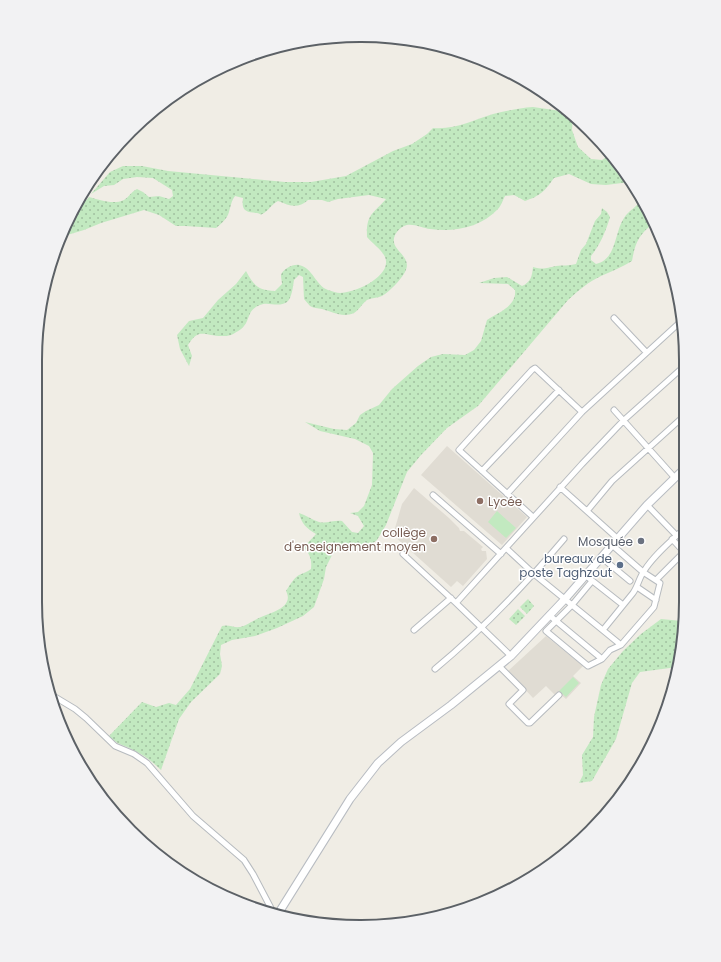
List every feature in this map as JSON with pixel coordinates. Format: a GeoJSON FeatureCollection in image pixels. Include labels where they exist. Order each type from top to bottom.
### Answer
{"type":"FeatureCollection","features":[{"type":"Feature","properties":{"kind":"main road"},"geometry":{"type":"LineString","coordinates":[[281,910],[350,798],[378,763],[401,742],[451,705],[511,656],[565,599],[647,505],[679,475]]}},
{"type":"Feature","properties":{"kind":"street"},"geometry":{"type":"LineString","coordinates":[[614,318],[646,352]]}},
{"type":"Feature","properties":{"kind":"street"},"geometry":{"type":"LineString","coordinates":[[507,494],[582,412],[677,325]]}},
{"type":"Feature","properties":{"kind":"street"},"geometry":{"type":"LineString","coordinates":[[533,517],[459,450],[535,368],[582,412]]}},
{"type":"Feature","properties":{"kind":"street"},"geometry":{"type":"LineString","coordinates":[[456,603],[560,487],[624,420],[679,371]]}},
{"type":"Feature","properties":{"kind":"street"},"geometry":{"type":"LineString","coordinates":[[482,471],[559,390]]}},
{"type":"Feature","properties":{"kind":"street"},"geometry":{"type":"LineString","coordinates":[[614,410],[676,478]]}},
{"type":"Feature","properties":{"kind":"street"},"geometry":{"type":"LineString","coordinates":[[587,511],[612,481],[679,420]]}},
{"type":"Feature","properties":{"kind":"street"},"geometry":{"type":"LineString","coordinates":[[560,487],[617,538]]}},
{"type":"Feature","properties":{"kind":"street"},"geometry":{"type":"LineString","coordinates":[[433,495],[501,554]]}},
{"type":"Feature","properties":{"kind":"street"},"geometry":{"type":"LineString","coordinates":[[647,505],[679,544]]}},
{"type":"Feature","properties":{"kind":"street"},"geometry":{"type":"LineString","coordinates":[[602,630],[637,587],[643,572],[654,558],[679,533]]}},
{"type":"Feature","properties":{"kind":"street"},"geometry":{"type":"LineString","coordinates":[[435,669],[481,628],[534,574],[564,539]]}},
{"type":"Feature","properties":{"kind":"street"},"geometry":{"type":"LineString","coordinates":[[592,581],[572,605],[546,631],[588,666],[602,659],[610,650],[620,645],[654,607],[660,583],[643,572],[612,544]]}},
{"type":"Feature","properties":{"kind":"street"},"geometry":{"type":"LineString","coordinates":[[506,548],[534,574],[620,645]]}},
{"type":"Feature","properties":{"kind":"street"},"geometry":{"type":"LineString","coordinates":[[403,554],[511,656]]}},
{"type":"Feature","properties":{"kind":"street"},"geometry":{"type":"LineString","coordinates":[[601,557],[630,581]]}},
{"type":"Feature","properties":{"kind":"street"},"geometry":{"type":"LineString","coordinates":[[656,580],[679,557]]}},
{"type":"Feature","properties":{"kind":"street"},"geometry":{"type":"LineString","coordinates":[[585,575],[623,605]]}},
{"type":"Feature","properties":{"kind":"street"},"geometry":{"type":"LineString","coordinates":[[637,587],[656,600]]}},
{"type":"Feature","properties":{"kind":"street"},"geometry":{"type":"LineString","coordinates":[[414,630],[451,598]]}},
{"type":"Feature","properties":{"kind":"street"},"geometry":{"type":"LineString","coordinates":[[550,615],[602,659]]}},
{"type":"Feature","properties":{"kind":"street"},"geometry":{"type":"LineString","coordinates":[[499,666],[522,690],[509,704],[528,723],[530,723],[559,696]]}},
{"type":"Feature","properties":{"kind":"street"},"geometry":{"type":"LineString","coordinates":[[57,698],[75,709],[86,718],[115,746],[141,758],[151,766],[193,816],[244,860],[270,907]]}},
{"type":"Feature","properties":{"kind":"shaded area","name":"Lycée"},"geometry":{"type":"Polygon","coordinates":[[[447,446],[527,517],[502,545],[421,475],[447,446]]]}},
{"type":"Feature","properties":{"kind":"shaded area","name":"collège d'enseignement moyen"},"geometry":{"type":"Polygon","coordinates":[[[414,488],[449,518],[460,531],[464,531],[483,547],[481,549],[482,551],[486,551],[487,559],[463,586],[457,581],[451,587],[393,535],[402,504],[414,488]]]}},
{"type":"Feature","properties":{"kind":"shaded area"},"geometry":{"type":"Polygon","coordinates":[[[546,636],[583,666],[573,676],[581,683],[566,699],[558,692],[555,695],[546,686],[533,698],[508,671],[546,636]]]}},
{"type":"Feature","properties":{"kind":"green space"},"geometry":{"type":"Polygon","coordinates":[[[533,107],[557,110],[572,122],[572,130],[578,147],[591,159],[602,160],[606,158],[624,183],[606,185],[591,184],[569,174],[554,178],[542,192],[525,201],[514,195],[505,196],[499,208],[491,215],[483,221],[467,227],[439,230],[413,225],[404,226],[397,232],[394,240],[397,249],[406,261],[407,266],[398,282],[382,296],[367,300],[354,313],[345,315],[314,308],[304,299],[303,277],[299,275],[294,280],[289,300],[284,304],[263,304],[256,307],[251,312],[244,326],[231,335],[216,336],[199,334],[195,336],[188,345],[192,356],[189,366],[180,349],[177,335],[189,321],[203,318],[218,300],[236,284],[246,271],[254,284],[264,290],[275,291],[282,284],[282,273],[288,267],[294,265],[299,265],[308,270],[324,288],[339,293],[363,287],[378,277],[386,264],[385,257],[384,254],[367,237],[367,229],[371,215],[386,199],[369,195],[338,199],[328,202],[322,200],[308,200],[297,206],[278,201],[261,215],[248,212],[244,209],[243,198],[235,196],[227,217],[216,228],[176,226],[159,215],[144,210],[68,235],[85,202],[89,197],[106,202],[115,202],[126,199],[137,189],[149,197],[159,196],[169,199],[173,196],[172,190],[153,178],[137,177],[123,179],[114,185],[104,186],[91,194],[110,172],[123,166],[142,166],[168,171],[285,182],[311,182],[346,176],[393,151],[412,144],[433,128],[449,128],[493,114],[533,107]]]}},
{"type":"Feature","properties":{"kind":"green space"},"geometry":{"type":"Polygon","coordinates":[[[637,205],[649,227],[638,239],[632,261],[592,281],[568,300],[478,406],[447,428],[421,455],[407,472],[386,525],[377,540],[369,546],[356,547],[343,544],[332,555],[326,567],[324,579],[314,607],[303,616],[277,628],[255,636],[232,640],[221,645],[220,654],[222,666],[220,674],[191,702],[179,719],[161,770],[145,756],[117,743],[112,739],[109,736],[142,702],[156,707],[169,703],[176,705],[190,689],[222,626],[226,625],[238,627],[247,625],[284,606],[288,597],[286,591],[292,582],[299,575],[311,569],[310,557],[304,547],[316,534],[305,525],[301,520],[299,513],[324,523],[342,521],[352,532],[358,533],[364,526],[358,516],[350,513],[358,512],[364,506],[372,485],[373,453],[369,446],[355,439],[320,431],[305,422],[334,429],[347,430],[356,423],[360,415],[379,405],[392,389],[418,366],[431,357],[443,354],[465,355],[474,350],[481,341],[487,320],[510,305],[515,296],[515,290],[508,284],[479,283],[494,278],[507,277],[522,286],[527,283],[530,278],[533,267],[545,268],[576,264],[595,221],[601,214],[602,208],[610,217],[602,238],[591,256],[591,260],[596,264],[603,261],[608,257],[614,245],[624,218],[637,205]]]}},
{"type":"Feature","properties":{"kind":"green space"},"geometry":{"type":"Polygon","coordinates":[[[497,511],[516,528],[506,538],[488,522],[497,511]]]}},
{"type":"Feature","properties":{"kind":"green space"},"geometry":{"type":"Polygon","coordinates":[[[528,599],[534,606],[527,614],[520,607],[528,599]]]}},
{"type":"Feature","properties":{"kind":"green space"},"geometry":{"type":"Polygon","coordinates":[[[518,609],[525,616],[516,625],[509,619],[518,609]]]}},
{"type":"Feature","properties":{"kind":"green space"},"geometry":{"type":"Polygon","coordinates":[[[661,619],[678,621],[672,668],[640,672],[632,683],[616,739],[592,781],[579,783],[583,775],[582,755],[593,737],[594,717],[601,685],[608,669],[623,651],[641,634],[661,619]]]}},
{"type":"Feature","properties":{"kind":"green space"},"geometry":{"type":"Polygon","coordinates":[[[573,677],[579,683],[566,697],[559,691],[573,677]]]}},
{"type":"Feature","properties":{"kind":"place","name":"Lycée"},"geometry":{"type":"Point","coordinates":[480,501]}},
{"type":"Feature","properties":{"kind":"place","name":"collège d'enseignement moyen"},"geometry":{"type":"Point","coordinates":[434,539]}},
{"type":"Feature","properties":{"kind":"place","name":"Mosquée"},"geometry":{"type":"Point","coordinates":[641,541]}},
{"type":"Feature","properties":{"kind":"place","name":"bureaux de poste Taghzout"},"geometry":{"type":"Point","coordinates":[620,565]}}]}
